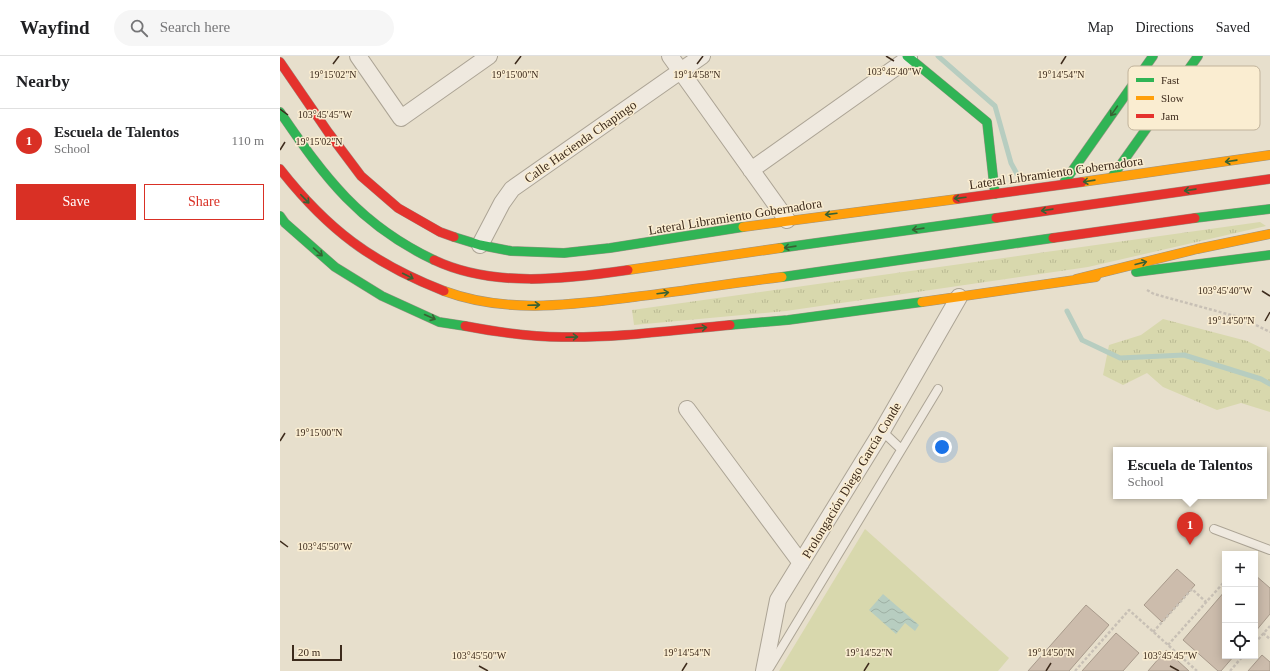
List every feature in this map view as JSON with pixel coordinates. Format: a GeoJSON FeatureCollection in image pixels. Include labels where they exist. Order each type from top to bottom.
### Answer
{"type":"FeatureCollection","features":[{"type":"Feature","properties":{"kind":"main road"},"geometry":{"type":"LineString","coordinates":[[1145,66],[1152,56]]}},
{"type":"Feature","properties":{"kind":"main road"},"geometry":{"type":"LineString","coordinates":[[1191,66],[1198,56]]}},
{"type":"Feature","properties":{"kind":"main road"},"geometry":{"type":"LineString","coordinates":[[908,57],[987,122],[995,194]]}},
{"type":"Feature","properties":{"kind":"main road","name":"Lateral Libramiento Gobernadora"},"geometry":{"type":"LineString","coordinates":[[280,62],[328,132],[361,176],[398,208],[440,232],[480,245],[511,251],[564,253],[610,248],[787,220],[995,194],[1270,156]]}},
{"type":"Feature","properties":{"kind":"main road"},"geometry":{"type":"LineString","coordinates":[[1062,184],[1128,90]]}},
{"type":"Feature","properties":{"kind":"main road"},"geometry":{"type":"LineString","coordinates":[[280,112],[315,164],[343,197],[370,223],[405,246],[436,262],[471,272],[530,278],[579,277],[1270,179]]}},
{"type":"Feature","properties":{"kind":"main road"},"geometry":{"type":"LineString","coordinates":[[1112,177],[1145,130]]}},
{"type":"Feature","properties":{"kind":"main road"},"geometry":{"type":"LineString","coordinates":[[280,169],[290,183],[326,221],[372,257],[416,280],[458,295],[518,306],[579,304],[807,274],[1181,219],[1270,209]]}},
{"type":"Feature","properties":{"kind":"main road"},"geometry":{"type":"LineString","coordinates":[[280,216],[335,267],[382,296],[439,322],[503,333],[562,337],[635,334],[788,320],[959,297],[1076,279],[1270,255]]}},
{"type":"Feature","properties":{"kind":"main road"},"geometry":{"type":"LineString","coordinates":[[1076,279],[1197,249],[1270,234]]}},
{"type":"Feature","properties":{"kind":"street"},"geometry":{"type":"LineString","coordinates":[[358,56],[401,118],[489,56]]}},
{"type":"Feature","properties":{"kind":"street"},"geometry":{"type":"LineString","coordinates":[[670,56],[787,220]]}},
{"type":"Feature","properties":{"kind":"street","name":"Calle Hacienda Chapingo"},"geometry":{"type":"LineString","coordinates":[[480,245],[502,203],[512,188],[702,56]]}},
{"type":"Feature","properties":{"kind":"street"},"geometry":{"type":"LineString","coordinates":[[751,170],[908,57]]}},
{"type":"Feature","properties":{"kind":"street","name":"Prolongación Diego García Conde"},"geometry":{"type":"LineString","coordinates":[[764,671],[778,600],[882,431],[959,297]]}},
{"type":"Feature","properties":{"kind":"street"},"geometry":{"type":"LineString","coordinates":[[687,409],[801,563]]}},
{"type":"Feature","properties":{"kind":"lane"},"geometry":{"type":"LineString","coordinates":[[767,671],[900,449],[938,389]]}},
{"type":"Feature","properties":{"kind":"lane"},"geometry":{"type":"LineString","coordinates":[[882,431],[900,449]]}},
{"type":"Feature","properties":{"kind":"lane"},"geometry":{"type":"LineString","coordinates":[[1214,529],[1270,550]]}},
{"type":"Feature","properties":{"kind":"path"},"geometry":{"type":"LineString","coordinates":[[1141,286],[1154,294],[1242,318],[1270,332]]}},
{"type":"Feature","properties":{"kind":"path"},"geometry":{"type":"LineString","coordinates":[[1168,645],[1222,584]]}},
{"type":"Feature","properties":{"kind":"path"},"geometry":{"type":"LineString","coordinates":[[1153,632],[1192,589],[1206,602]]}},
{"type":"Feature","properties":{"kind":"path"},"geometry":{"type":"LineString","coordinates":[[1075,671],[1129,610],[1197,671]]}},
{"type":"Feature","properties":{"kind":"path"},"geometry":{"type":"LineString","coordinates":[[1258,639],[1270,626]]}},
{"type":"Feature","properties":{"kind":"path"},"geometry":{"type":"LineString","coordinates":[[1263,633],[1270,639]]}},
{"type":"Feature","properties":{"kind":"path"},"geometry":{"type":"LineString","coordinates":[[1230,671],[1240,659]]}},
{"type":"Feature","properties":{"kind":"path"},"geometry":{"type":"LineString","coordinates":[[1191,671],[1194,668]]}},
{"type":"Feature","properties":{"kind":"green space"},"geometry":{"type":"Polygon","coordinates":[[[1260,222],[1266,226],[1088,267],[786,311],[634,325],[632,310],[1260,222]]]}},
{"type":"Feature","properties":{"kind":"green space"},"geometry":{"type":"Polygon","coordinates":[[[1163,319],[1247,341],[1270,352],[1270,412],[1241,403],[1217,410],[1163,387],[1147,373],[1123,385],[1103,375],[1109,345],[1141,335],[1163,319]]]}},
{"type":"Feature","properties":{"kind":"green space"},"geometry":{"type":"Polygon","coordinates":[[[865,529],[1009,658],[998,671],[779,671],[865,529]]]}},
{"type":"Feature","properties":{"kind":"water"},"geometry":{"type":"Polygon","coordinates":[[[883,594],[919,625],[915,631],[905,623],[896,634],[869,610],[883,594]]]}},
{"type":"Feature","properties":{"kind":"building"},"geometry":{"type":"Polygon","coordinates":[[[1177,569],[1195,585],[1162,622],[1144,605],[1177,569]]]}},
{"type":"Feature","properties":{"kind":"building"},"geometry":{"type":"Polygon","coordinates":[[[1258,578],[1270,588],[1270,614],[1258,628],[1258,578]]]}},
{"type":"Feature","properties":{"kind":"building"},"geometry":{"type":"Polygon","coordinates":[[[1222,594],[1222,659],[1231,659],[1221,671],[1218,671],[1183,640],[1222,594]]]}},
{"type":"Feature","properties":{"kind":"building"},"geometry":{"type":"Polygon","coordinates":[[[1086,605],[1109,625],[1069,671],[1028,671],[1086,605]]]}},
{"type":"Feature","properties":{"kind":"building"},"geometry":{"type":"Polygon","coordinates":[[[1116,633],[1139,653],[1123,671],[1082,671],[1116,633]]]}},
{"type":"Feature","properties":{"kind":"building"},"geometry":{"type":"Polygon","coordinates":[[[1166,650],[1189,671],[1148,671],[1166,650]]]}},
{"type":"Feature","properties":{"kind":"building"},"geometry":{"type":"Polygon","coordinates":[[[1262,655],[1270,662],[1270,671],[1248,671],[1262,655]]]}},
{"type":"Feature","properties":{"kind":"waterway"},"geometry":{"type":"LineString","coordinates":[[938,56],[995,106],[1011,163],[1017,174]]}},
{"type":"Feature","properties":{"kind":"waterway"},"geometry":{"type":"LineString","coordinates":[[1067,311],[1082,340],[1120,358],[1184,355],[1261,379],[1270,384]]}},
{"type":"Feature","properties":{"kind":"traffic: fast"},"geometry":{"type":"LineString","coordinates":[[907,56],[987,122],[995,194]]}},
{"type":"Feature","properties":{"kind":"traffic: fast"},"geometry":{"type":"LineString","coordinates":[[1146,66],[1153,56]]}},
{"type":"Feature","properties":{"kind":"traffic: fast"},"geometry":{"type":"LineString","coordinates":[[1191,66],[1198,56]]}},
{"type":"Feature","properties":{"kind":"traffic: fast"},"geometry":{"type":"LineString","coordinates":[[1063,184],[1128,92]]}},
{"type":"Feature","properties":{"kind":"traffic: fast"},"geometry":{"type":"LineString","coordinates":[[280,112],[329,179],[346,198],[385,231],[434,260]]}},
{"type":"Feature","properties":{"kind":"traffic: fast"},"geometry":{"type":"LineString","coordinates":[[1112,177],[1145,130]]}},
{"type":"Feature","properties":{"kind":"traffic: fast"},"geometry":{"type":"LineString","coordinates":[[1195,218],[1270,209]]}},
{"type":"Feature","properties":{"kind":"traffic: fast"},"geometry":{"type":"LineString","coordinates":[[280,216],[285,223],[335,267],[382,296],[439,322],[465,326]]}},
{"type":"Feature","properties":{"kind":"traffic: fast"},"geometry":{"type":"LineString","coordinates":[[780,248],[996,218]]}},
{"type":"Feature","properties":{"kind":"traffic: fast"},"geometry":{"type":"LineString","coordinates":[[454,237],[480,245],[511,251],[564,253],[610,248],[743,227]]}},
{"type":"Feature","properties":{"kind":"traffic: fast"},"geometry":{"type":"LineString","coordinates":[[782,277],[1053,238]]}},
{"type":"Feature","properties":{"kind":"traffic: fast"},"geometry":{"type":"LineString","coordinates":[[1136,272],[1270,255]]}},
{"type":"Feature","properties":{"kind":"traffic: fast"},"geometry":{"type":"LineString","coordinates":[[730,325],[788,320],[922,302]]}},
{"type":"Feature","properties":{"kind":"traffic: slow"},"geometry":{"type":"LineString","coordinates":[[1082,182],[1270,155]]}},
{"type":"Feature","properties":{"kind":"traffic: slow"},"geometry":{"type":"LineString","coordinates":[[743,227],[957,199]]}},
{"type":"Feature","properties":{"kind":"traffic: slow"},"geometry":{"type":"LineString","coordinates":[[1076,279],[1197,249],[1270,234]]}},
{"type":"Feature","properties":{"kind":"traffic: slow"},"geometry":{"type":"LineString","coordinates":[[628,270],[780,248]]}},
{"type":"Feature","properties":{"kind":"traffic: slow"},"geometry":{"type":"LineString","coordinates":[[444,291],[491,303],[538,306],[586,303],[782,277]]}},
{"type":"Feature","properties":{"kind":"traffic: slow"},"geometry":{"type":"LineString","coordinates":[[922,302],[1096,277]]}},
{"type":"Feature","properties":{"kind":"traffic: jam"},"geometry":{"type":"LineString","coordinates":[[280,62],[328,132],[361,176],[398,208],[440,232],[454,237]]}},
{"type":"Feature","properties":{"kind":"traffic: jam"},"geometry":{"type":"LineString","coordinates":[[280,169],[315,209],[353,242],[395,269],[444,291]]}},
{"type":"Feature","properties":{"kind":"traffic: jam"},"geometry":{"type":"LineString","coordinates":[[996,218],[1270,179]]}},
{"type":"Feature","properties":{"kind":"traffic: jam"},"geometry":{"type":"LineString","coordinates":[[957,199],[1082,182]]}},
{"type":"Feature","properties":{"kind":"traffic: jam"},"geometry":{"type":"LineString","coordinates":[[1053,238],[1195,218]]}},
{"type":"Feature","properties":{"kind":"traffic: jam"},"geometry":{"type":"LineString","coordinates":[[434,260],[457,269],[480,275],[505,278],[555,278],[628,270]]}},
{"type":"Feature","properties":{"kind":"traffic: jam"},"geometry":{"type":"LineString","coordinates":[[465,326],[525,335],[583,337],[625,335],[730,325]]}},
{"type":"Feature","properties":{"kind":"place","name":"Escuela de Talentos"},"geometry":{"type":"Point","coordinates":[1190,545]}}]}
